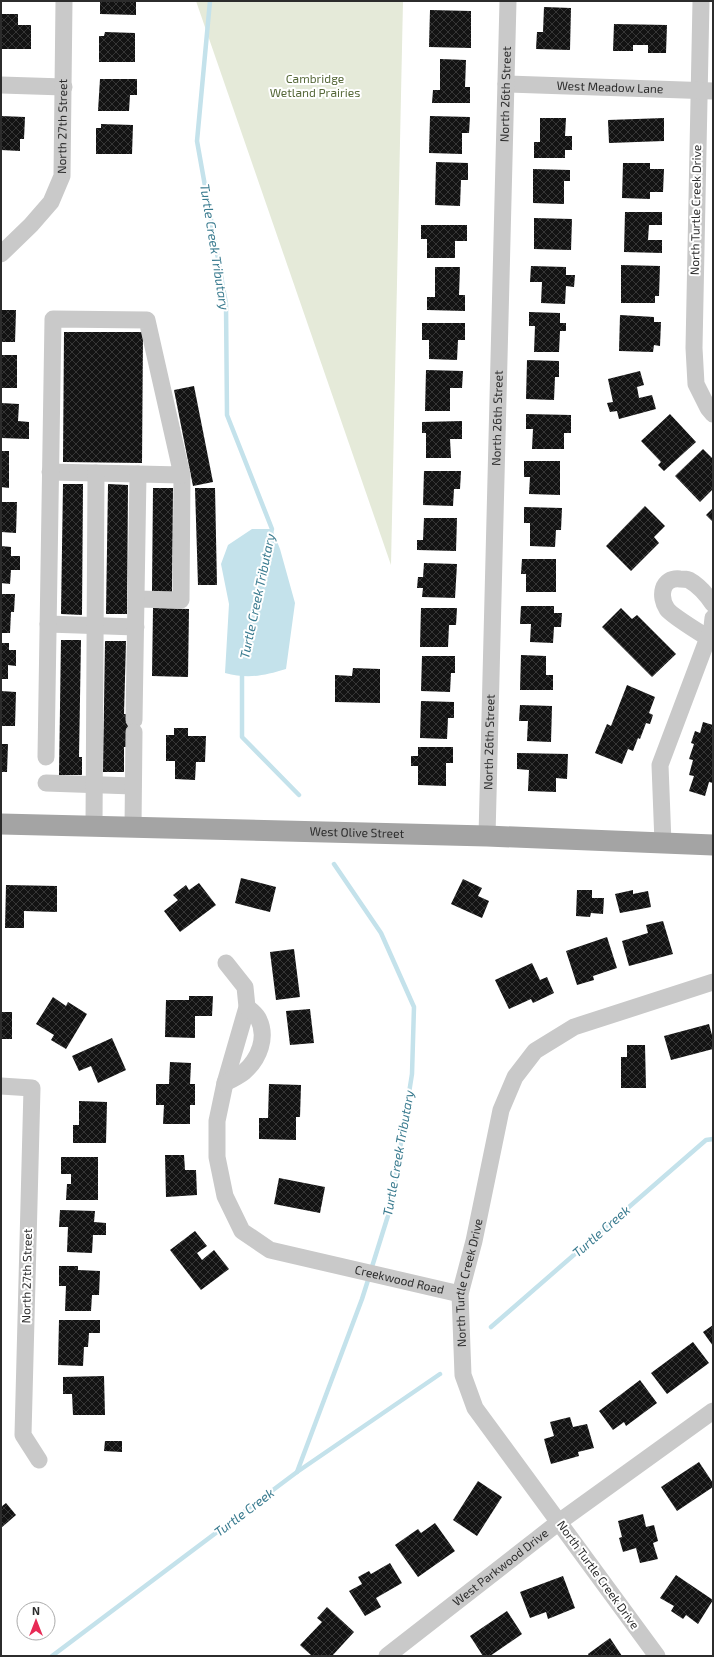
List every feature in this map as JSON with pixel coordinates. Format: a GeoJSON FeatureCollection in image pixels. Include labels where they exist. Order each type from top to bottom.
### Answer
{"type":"FeatureCollection","features":[{"type":"Feature","properties":{"kind":"main road","name":"West Olive Street"},"geometry":{"type":"LineString","coordinates":[[1,824],[487,836],[713,845]]}},
{"type":"Feature","properties":{"kind":"street","name":"North 27th Street"},"geometry":{"type":"LineString","coordinates":[[1,254],[31,225],[51,202],[62,176],[64,1]]}},
{"type":"Feature","properties":{"kind":"street","name":"North 26th Street"},"geometry":{"type":"LineString","coordinates":[[487,836],[508,1]]}},
{"type":"Feature","properties":{"kind":"street","name":"North Turtle Creek Drive"},"geometry":{"type":"LineString","coordinates":[[701,1],[706,91],[694,348],[696,384],[708,408],[713,414]]}},
{"type":"Feature","properties":{"kind":"street","name":"West Meadow Lane"},"geometry":{"type":"LineString","coordinates":[[506,84],[706,91]]}},
{"type":"Feature","properties":{"kind":"street"},"geometry":{"type":"LineString","coordinates":[[1,85],[64,87]]}},
{"type":"Feature","properties":{"kind":"street"},"geometry":{"type":"LineString","coordinates":[[46,757],[52,319],[147,320],[182,475],[181,600],[136,599]]}},
{"type":"Feature","properties":{"kind":"street"},"geometry":{"type":"LineString","coordinates":[[50,472],[182,475]]}},
{"type":"Feature","properties":{"kind":"street"},"geometry":{"type":"LineString","coordinates":[[94,826],[96,473]]}},
{"type":"Feature","properties":{"kind":"street"},"geometry":{"type":"LineString","coordinates":[[133,828],[138,474]]}},
{"type":"Feature","properties":{"kind":"street"},"geometry":{"type":"LineString","coordinates":[[708,638],[668,610],[663,599],[662,590],[666,583],[675,578],[688,580],[708,595],[713,604]]}},
{"type":"Feature","properties":{"kind":"street"},"geometry":{"type":"LineString","coordinates":[[662,843],[660,765],[712,627],[713,618]]}},
{"type":"Feature","properties":{"kind":"street"},"geometry":{"type":"LineString","coordinates":[[48,624],[136,627]]}},
{"type":"Feature","properties":{"kind":"street"},"geometry":{"type":"LineString","coordinates":[[46,783],[133,786]]}},
{"type":"Feature","properties":{"kind":"street"},"geometry":{"type":"LineString","coordinates":[[225,1083],[244,1072],[256,1059],[262,1044],[262,1030],[258,1017],[247,1007],[245,987],[226,963]]}},
{"type":"Feature","properties":{"kind":"street","name":"North Turtle Creek Drive"},"geometry":{"type":"LineString","coordinates":[[657,1656],[475,1408],[463,1376],[460,1294],[474,1241],[501,1110],[515,1077],[535,1051],[574,1027],[713,982]]}},
{"type":"Feature","properties":{"kind":"street","name":"Creekwood Road"},"geometry":{"type":"LineString","coordinates":[[247,1007],[225,1083],[217,1121],[217,1158],[224,1196],[242,1231],[270,1250],[460,1294]]}},
{"type":"Feature","properties":{"kind":"street","name":"North 27th Street"},"geometry":{"type":"LineString","coordinates":[[1,1086],[32,1088],[23,1434],[39,1460]]}},
{"type":"Feature","properties":{"kind":"street","name":"West Parkwood Drive"},"geometry":{"type":"LineString","coordinates":[[387,1656],[559,1522],[713,1411]]}},
{"type":"Feature","properties":{"kind":"green space","name":"Cambridge Wetland Prairies"},"geometry":{"type":"Polygon","coordinates":[[[196,1],[403,1],[391,565],[196,1]]]}},
{"type":"Feature","properties":{"kind":"water"},"geometry":{"type":"Polygon","coordinates":[[[252,529],[272,529],[280,549],[295,603],[286,669],[263,675],[241,676],[225,673],[229,604],[221,564],[228,545],[252,529]]]}},
{"type":"Feature","properties":{"kind":"building"},"geometry":{"type":"Polygon","coordinates":[[[100,1],[136,1],[136,15],[100,14],[100,1]]]}},
{"type":"Feature","properties":{"kind":"building"},"geometry":{"type":"Polygon","coordinates":[[[544,7],[571,8],[570,50],[536,49],[537,32],[543,32],[544,7]]]}},
{"type":"Feature","properties":{"kind":"building"},"geometry":{"type":"Polygon","coordinates":[[[430,10],[471,11],[471,48],[429,47],[430,10]]]}},
{"type":"Feature","properties":{"kind":"building"},"geometry":{"type":"Polygon","coordinates":[[[1,14],[18,14],[18,25],[31,25],[31,49],[1,49],[1,14]]]}},
{"type":"Feature","properties":{"kind":"building"},"geometry":{"type":"Polygon","coordinates":[[[614,24],[667,25],[666,53],[648,53],[648,45],[633,45],[633,51],[613,51],[614,24]]]}},
{"type":"Feature","properties":{"kind":"building"},"geometry":{"type":"Polygon","coordinates":[[[105,32],[135,33],[135,62],[99,62],[99,36],[104,36],[105,32]]]}},
{"type":"Feature","properties":{"kind":"building"},"geometry":{"type":"Polygon","coordinates":[[[440,59],[466,60],[465,87],[470,87],[470,103],[432,103],[433,90],[440,90],[440,59]]]}},
{"type":"Feature","properties":{"kind":"building"},"geometry":{"type":"Polygon","coordinates":[[[100,79],[137,79],[137,95],[130,95],[129,111],[98,111],[100,79]]]}},
{"type":"Feature","properties":{"kind":"building"},"geometry":{"type":"Polygon","coordinates":[[[1,116],[25,117],[24,139],[20,139],[20,151],[1,150],[1,116]]]}},
{"type":"Feature","properties":{"kind":"building"},"geometry":{"type":"Polygon","coordinates":[[[430,116],[470,117],[469,133],[462,133],[462,154],[429,153],[430,116]]]}},
{"type":"Feature","properties":{"kind":"building"},"geometry":{"type":"Polygon","coordinates":[[[540,118],[566,118],[565,136],[572,136],[572,150],[565,150],[565,158],[534,158],[534,142],[540,142],[540,118]]]}},
{"type":"Feature","properties":{"kind":"building"},"geometry":{"type":"Polygon","coordinates":[[[664,118],[664,141],[609,143],[608,120],[664,118]]]}},
{"type":"Feature","properties":{"kind":"building"},"geometry":{"type":"Polygon","coordinates":[[[101,124],[133,125],[132,154],[96,154],[96,128],[101,128],[101,124]]]}},
{"type":"Feature","properties":{"kind":"building"},"geometry":{"type":"Polygon","coordinates":[[[436,162],[468,163],[468,180],[461,180],[460,206],[435,205],[436,162]]]}},
{"type":"Feature","properties":{"kind":"building"},"geometry":{"type":"Polygon","coordinates":[[[623,163],[650,163],[650,169],[664,169],[663,192],[650,192],[650,199],[622,198],[623,163]]]}},
{"type":"Feature","properties":{"kind":"building"},"geometry":{"type":"Polygon","coordinates":[[[533,169],[570,170],[570,181],[564,181],[564,204],[533,203],[533,169]]]}},
{"type":"Feature","properties":{"kind":"building"},"geometry":{"type":"Polygon","coordinates":[[[625,212],[662,212],[662,225],[649,225],[648,240],[662,240],[662,253],[624,252],[625,212]]]}},
{"type":"Feature","properties":{"kind":"building"},"geometry":{"type":"Polygon","coordinates":[[[534,218],[572,219],[571,250],[534,249],[534,218]]]}},
{"type":"Feature","properties":{"kind":"building"},"geometry":{"type":"Polygon","coordinates":[[[421,225],[467,225],[467,241],[455,241],[455,258],[427,258],[427,239],[421,239],[421,225]]]}},
{"type":"Feature","properties":{"kind":"building"},"geometry":{"type":"Polygon","coordinates":[[[621,265],[660,266],[659,296],[655,296],[655,303],[621,303],[621,265]]]}},
{"type":"Feature","properties":{"kind":"building"},"geometry":{"type":"Polygon","coordinates":[[[531,266],[566,267],[566,275],[575,275],[574,287],[566,286],[565,304],[541,303],[542,282],[530,282],[531,266]]]}},
{"type":"Feature","properties":{"kind":"building"},"geometry":{"type":"Polygon","coordinates":[[[435,267],[460,267],[459,295],[465,295],[465,311],[427,310],[427,297],[435,297],[435,267]]]}},
{"type":"Feature","properties":{"kind":"building"},"geometry":{"type":"Polygon","coordinates":[[[1,310],[16,310],[15,342],[1,342],[1,310]]]}},
{"type":"Feature","properties":{"kind":"building"},"geometry":{"type":"Polygon","coordinates":[[[529,312],[560,313],[560,323],[566,323],[566,331],[560,331],[559,352],[534,352],[535,326],[529,326],[529,312]]]}},
{"type":"Feature","properties":{"kind":"building"},"geometry":{"type":"Polygon","coordinates":[[[620,315],[654,317],[654,322],[661,322],[660,346],[654,345],[653,352],[619,351],[620,315]]]}},
{"type":"Feature","properties":{"kind":"building"},"geometry":{"type":"Polygon","coordinates":[[[422,323],[465,323],[465,340],[458,340],[457,360],[429,359],[429,340],[422,340],[422,323]]]}},
{"type":"Feature","properties":{"kind":"building"},"geometry":{"type":"Polygon","coordinates":[[[64,332],[143,332],[142,463],[63,462],[64,332]]]}},
{"type":"Feature","properties":{"kind":"building"},"geometry":{"type":"Polygon","coordinates":[[[1,355],[17,355],[17,388],[1,388],[1,355]]]}},
{"type":"Feature","properties":{"kind":"building"},"geometry":{"type":"Polygon","coordinates":[[[527,360],[559,361],[559,377],[555,377],[554,400],[526,399],[527,360]]]}},
{"type":"Feature","properties":{"kind":"building"},"geometry":{"type":"Polygon","coordinates":[[[426,370],[463,371],[462,388],[450,388],[450,411],[425,411],[426,370]]]}},
{"type":"Feature","properties":{"kind":"building"},"geometry":{"type":"Polygon","coordinates":[[[640,371],[644,385],[637,387],[639,398],[652,395],[656,409],[619,419],[617,411],[610,412],[607,403],[613,402],[608,379],[640,371]]]}},
{"type":"Feature","properties":{"kind":"building"},"geometry":{"type":"Polygon","coordinates":[[[194,386],[213,482],[193,486],[174,390],[194,386]]]}},
{"type":"Feature","properties":{"kind":"building"},"geometry":{"type":"Polygon","coordinates":[[[1,403],[19,404],[18,421],[29,422],[29,439],[1,438],[1,403]]]}},
{"type":"Feature","properties":{"kind":"building"},"geometry":{"type":"Polygon","coordinates":[[[526,414],[571,415],[571,433],[564,433],[564,449],[532,449],[533,429],[526,429],[526,414]]]}},
{"type":"Feature","properties":{"kind":"building"},"geometry":{"type":"Polygon","coordinates":[[[670,414],[696,442],[664,471],[658,465],[661,462],[641,441],[670,414]]]}},
{"type":"Feature","properties":{"kind":"building"},"geometry":{"type":"Polygon","coordinates":[[[462,421],[462,439],[450,439],[451,458],[426,458],[426,433],[422,433],[422,422],[462,421]]]}},
{"type":"Feature","properties":{"kind":"building"},"geometry":{"type":"Polygon","coordinates":[[[703,449],[713,459],[713,489],[700,502],[675,476],[703,449]]]}},
{"type":"Feature","properties":{"kind":"building"},"geometry":{"type":"Polygon","coordinates":[[[1,451],[9,451],[9,488],[1,487],[1,451]]]}},
{"type":"Feature","properties":{"kind":"building"},"geometry":{"type":"Polygon","coordinates":[[[524,461],[560,461],[560,495],[529,494],[530,477],[524,477],[524,461]]]}},
{"type":"Feature","properties":{"kind":"building"},"geometry":{"type":"Polygon","coordinates":[[[424,471],[461,471],[460,489],[454,489],[453,506],[423,505],[424,471]]]}},
{"type":"Feature","properties":{"kind":"building"},"geometry":{"type":"Polygon","coordinates":[[[63,484],[83,484],[82,615],[61,614],[63,484]]]}},
{"type":"Feature","properties":{"kind":"building"},"geometry":{"type":"Polygon","coordinates":[[[108,484],[128,485],[127,614],[106,614],[108,484]]]}},
{"type":"Feature","properties":{"kind":"building"},"geometry":{"type":"Polygon","coordinates":[[[153,488],[173,488],[172,592],[152,592],[153,488]]]}},
{"type":"Feature","properties":{"kind":"building"},"geometry":{"type":"Polygon","coordinates":[[[195,488],[215,488],[217,585],[198,585],[195,488]]]}},
{"type":"Feature","properties":{"kind":"building"},"geometry":{"type":"Polygon","coordinates":[[[1,502],[17,502],[16,533],[1,532],[1,502]]]}},
{"type":"Feature","properties":{"kind":"building"},"geometry":{"type":"Polygon","coordinates":[[[645,506],[665,526],[654,537],[659,543],[631,571],[606,546],[645,506]]]}},
{"type":"Feature","properties":{"kind":"building"},"geometry":{"type":"Polygon","coordinates":[[[524,507],[562,508],[561,530],[556,530],[555,547],[530,546],[530,523],[524,523],[524,507]]]}},
{"type":"Feature","properties":{"kind":"building"},"geometry":{"type":"Polygon","coordinates":[[[713,508],[713,522],[706,515],[713,508]]]}},
{"type":"Feature","properties":{"kind":"building"},"geometry":{"type":"Polygon","coordinates":[[[424,518],[457,518],[456,551],[417,550],[417,540],[423,540],[424,518]]]}},
{"type":"Feature","properties":{"kind":"building"},"geometry":{"type":"Polygon","coordinates":[[[1,546],[11,547],[11,556],[20,556],[20,570],[11,570],[10,584],[1,583],[1,546]]]}},
{"type":"Feature","properties":{"kind":"building"},"geometry":{"type":"Polygon","coordinates":[[[522,559],[556,559],[556,592],[526,592],[526,574],[521,574],[522,559]]]}},
{"type":"Feature","properties":{"kind":"building"},"geometry":{"type":"Polygon","coordinates":[[[424,563],[457,564],[455,598],[422,597],[423,588],[417,588],[418,577],[423,577],[424,563]]]}},
{"type":"Feature","properties":{"kind":"building"},"geometry":{"type":"Polygon","coordinates":[[[1,594],[15,594],[14,612],[11,612],[10,633],[1,633],[1,594]]]}},
{"type":"Feature","properties":{"kind":"building"},"geometry":{"type":"Polygon","coordinates":[[[521,606],[554,606],[554,613],[562,613],[561,627],[554,627],[553,643],[530,642],[531,624],[520,624],[521,606]]]}},
{"type":"Feature","properties":{"kind":"building"},"geometry":{"type":"Polygon","coordinates":[[[153,608],[189,609],[188,677],[152,676],[153,608]]]}},
{"type":"Feature","properties":{"kind":"building"},"geometry":{"type":"Polygon","coordinates":[[[421,608],[457,608],[456,625],[449,625],[448,647],[420,647],[421,608]]]}},
{"type":"Feature","properties":{"kind":"building"},"geometry":{"type":"Polygon","coordinates":[[[621,608],[632,619],[637,615],[676,654],[652,677],[602,627],[621,608]]]}},
{"type":"Feature","properties":{"kind":"building"},"geometry":{"type":"Polygon","coordinates":[[[61,640],[81,640],[79,757],[82,757],[82,775],[59,775],[61,640]]]}},
{"type":"Feature","properties":{"kind":"building"},"geometry":{"type":"Polygon","coordinates":[[[105,641],[126,641],[124,714],[130,714],[130,747],[124,747],[124,772],[103,772],[105,641]]]}},
{"type":"Feature","properties":{"kind":"building"},"geometry":{"type":"Polygon","coordinates":[[[1,643],[9,643],[9,650],[16,650],[16,666],[8,665],[8,679],[1,679],[1,643]]]}},
{"type":"Feature","properties":{"kind":"building"},"geometry":{"type":"Polygon","coordinates":[[[521,655],[546,656],[546,675],[553,675],[553,690],[520,690],[521,655]]]}},
{"type":"Feature","properties":{"kind":"building"},"geometry":{"type":"Polygon","coordinates":[[[422,656],[455,656],[455,673],[451,673],[450,692],[421,691],[422,656]]]}},
{"type":"Feature","properties":{"kind":"building"},"geometry":{"type":"Polygon","coordinates":[[[353,668],[380,669],[380,703],[335,702],[335,675],[352,676],[353,668]]]}},
{"type":"Feature","properties":{"kind":"building"},"geometry":{"type":"Polygon","coordinates":[[[627,685],[655,697],[649,713],[653,715],[650,724],[646,723],[640,739],[638,738],[633,751],[628,749],[622,764],[595,753],[607,724],[611,726],[627,685]]]}},
{"type":"Feature","properties":{"kind":"building"},"geometry":{"type":"Polygon","coordinates":[[[1,691],[16,692],[15,726],[1,726],[1,691]]]}},
{"type":"Feature","properties":{"kind":"building"},"geometry":{"type":"Polygon","coordinates":[[[421,701],[454,702],[454,718],[448,718],[447,739],[420,738],[421,701]]]}},
{"type":"Feature","properties":{"kind":"building"},"geometry":{"type":"Polygon","coordinates":[[[520,705],[552,706],[551,742],[527,741],[528,721],[519,721],[520,705]]]}},
{"type":"Feature","properties":{"kind":"building"},"geometry":{"type":"Polygon","coordinates":[[[703,722],[713,725],[713,783],[709,782],[705,796],[689,791],[694,776],[689,775],[693,760],[689,759],[694,744],[691,743],[695,731],[700,733],[703,722]]]}},
{"type":"Feature","properties":{"kind":"building"},"geometry":{"type":"Polygon","coordinates":[[[174,728],[188,728],[188,736],[206,736],[205,762],[196,762],[195,780],[175,779],[175,761],[166,761],[166,735],[174,735],[174,728]]]}},
{"type":"Feature","properties":{"kind":"building"},"geometry":{"type":"Polygon","coordinates":[[[1,744],[8,744],[7,772],[1,772],[1,744]]]}},
{"type":"Feature","properties":{"kind":"building"},"geometry":{"type":"Polygon","coordinates":[[[418,747],[453,747],[453,763],[446,763],[446,786],[418,785],[418,766],[411,766],[411,756],[418,756],[418,747]]]}},
{"type":"Feature","properties":{"kind":"building"},"geometry":{"type":"Polygon","coordinates":[[[517,753],[568,754],[567,779],[556,778],[556,792],[528,791],[529,770],[517,769],[517,753]]]}},
{"type":"Feature","properties":{"kind":"building"},"geometry":{"type":"Polygon","coordinates":[[[241,878],[276,887],[270,912],[235,903],[241,878]]]}},
{"type":"Feature","properties":{"kind":"building"},"geometry":{"type":"Polygon","coordinates":[[[463,879],[482,888],[478,896],[489,901],[482,918],[451,904],[463,879]]]}},
{"type":"Feature","properties":{"kind":"building"},"geometry":{"type":"Polygon","coordinates":[[[199,883],[216,905],[180,932],[164,911],[178,900],[173,895],[186,885],[189,890],[199,883]]]}},
{"type":"Feature","properties":{"kind":"building"},"geometry":{"type":"Polygon","coordinates":[[[6,885],[57,886],[57,912],[24,911],[24,928],[5,928],[6,885]]]}},
{"type":"Feature","properties":{"kind":"building"},"geometry":{"type":"Polygon","coordinates":[[[577,890],[592,890],[592,898],[604,898],[603,914],[591,913],[590,917],[576,916],[577,890]]]}},
{"type":"Feature","properties":{"kind":"building"},"geometry":{"type":"Polygon","coordinates":[[[633,890],[633,894],[648,891],[651,907],[620,913],[615,894],[633,890]]]}},
{"type":"Feature","properties":{"kind":"building"},"geometry":{"type":"Polygon","coordinates":[[[663,921],[673,954],[629,966],[622,941],[648,933],[646,925],[663,921]]]}},
{"type":"Feature","properties":{"kind":"building"},"geometry":{"type":"Polygon","coordinates":[[[607,937],[617,968],[593,976],[594,980],[577,985],[566,951],[607,937]]]}},
{"type":"Feature","properties":{"kind":"building"},"geometry":{"type":"Polygon","coordinates":[[[294,949],[300,997],[276,1000],[270,952],[294,949]]]}},
{"type":"Feature","properties":{"kind":"building"},"geometry":{"type":"Polygon","coordinates":[[[532,963],[540,980],[547,977],[554,993],[533,1003],[531,999],[509,1009],[495,980],[532,963]]]}},
{"type":"Feature","properties":{"kind":"building"},"geometry":{"type":"Polygon","coordinates":[[[189,996],[213,996],[212,1016],[195,1016],[195,1038],[165,1037],[166,1000],[189,1000],[189,996]]]}},
{"type":"Feature","properties":{"kind":"building"},"geometry":{"type":"Polygon","coordinates":[[[53,997],[66,1006],[68,1002],[87,1014],[66,1049],[51,1040],[54,1035],[36,1024],[53,997]]]}},
{"type":"Feature","properties":{"kind":"building"},"geometry":{"type":"Polygon","coordinates":[[[310,1009],[314,1043],[290,1045],[286,1011],[310,1009]]]}},
{"type":"Feature","properties":{"kind":"building"},"geometry":{"type":"Polygon","coordinates":[[[1,1012],[12,1012],[12,1039],[1,1039],[1,1012]]]}},
{"type":"Feature","properties":{"kind":"building"},"geometry":{"type":"Polygon","coordinates":[[[709,1024],[713,1039],[713,1049],[671,1060],[664,1036],[709,1024]]]}},
{"type":"Feature","properties":{"kind":"building"},"geometry":{"type":"Polygon","coordinates":[[[112,1038],[126,1070],[98,1083],[91,1066],[79,1071],[72,1056],[112,1038]]]}},
{"type":"Feature","properties":{"kind":"building"},"geometry":{"type":"Polygon","coordinates":[[[627,1045],[645,1045],[646,1088],[621,1088],[621,1057],[627,1057],[627,1045]]]}},
{"type":"Feature","properties":{"kind":"building"},"geometry":{"type":"Polygon","coordinates":[[[170,1062],[191,1063],[190,1084],[195,1084],[195,1105],[190,1105],[190,1124],[163,1124],[164,1105],[156,1105],[156,1084],[169,1084],[170,1062]]]}},
{"type":"Feature","properties":{"kind":"building"},"geometry":{"type":"Polygon","coordinates":[[[269,1084],[301,1085],[300,1117],[296,1117],[296,1140],[259,1139],[259,1118],[268,1118],[269,1084]]]}},
{"type":"Feature","properties":{"kind":"building"},"geometry":{"type":"Polygon","coordinates":[[[79,1101],[107,1102],[106,1143],[73,1143],[73,1125],[79,1125],[79,1101]]]}},
{"type":"Feature","properties":{"kind":"building"},"geometry":{"type":"Polygon","coordinates":[[[165,1155],[184,1155],[185,1170],[196,1170],[197,1195],[166,1197],[165,1155]]]}},
{"type":"Feature","properties":{"kind":"building"},"geometry":{"type":"Polygon","coordinates":[[[61,1157],[98,1157],[98,1200],[66,1200],[67,1184],[71,1184],[71,1174],[61,1174],[61,1157]]]}},
{"type":"Feature","properties":{"kind":"building"},"geometry":{"type":"Polygon","coordinates":[[[279,1178],[325,1187],[320,1213],[274,1204],[279,1178]]]}},
{"type":"Feature","properties":{"kind":"building"},"geometry":{"type":"Polygon","coordinates":[[[60,1210],[95,1211],[94,1222],[106,1223],[106,1235],[93,1235],[92,1253],[67,1252],[68,1227],[59,1227],[60,1210]]]}},
{"type":"Feature","properties":{"kind":"building"},"geometry":{"type":"Polygon","coordinates":[[[195,1231],[207,1246],[197,1253],[202,1260],[214,1250],[229,1269],[201,1290],[170,1250],[195,1231]]]}},
{"type":"Feature","properties":{"kind":"building"},"geometry":{"type":"Polygon","coordinates":[[[59,1266],[78,1266],[78,1270],[100,1271],[99,1295],[92,1295],[91,1311],[65,1311],[66,1286],[59,1286],[59,1266]]]}},
{"type":"Feature","properties":{"kind":"building"},"geometry":{"type":"Polygon","coordinates":[[[59,1320],[100,1320],[100,1333],[89,1333],[88,1347],[84,1347],[83,1366],[58,1365],[59,1320]]]}},
{"type":"Feature","properties":{"kind":"building"},"geometry":{"type":"Polygon","coordinates":[[[713,1325],[713,1346],[703,1332],[713,1325]]]}},
{"type":"Feature","properties":{"kind":"building"},"geometry":{"type":"Polygon","coordinates":[[[693,1342],[709,1363],[667,1394],[651,1373],[693,1342]]]}},
{"type":"Feature","properties":{"kind":"building"},"geometry":{"type":"Polygon","coordinates":[[[104,1376],[105,1415],[73,1415],[72,1394],[63,1394],[63,1377],[104,1376]]]}},
{"type":"Feature","properties":{"kind":"building"},"geometry":{"type":"Polygon","coordinates":[[[640,1380],[657,1403],[626,1426],[624,1422],[613,1430],[599,1411],[640,1380]]]}},
{"type":"Feature","properties":{"kind":"building"},"geometry":{"type":"Polygon","coordinates":[[[570,1417],[573,1427],[587,1424],[594,1448],[578,1452],[579,1456],[551,1464],[544,1439],[554,1436],[550,1422],[570,1417]]]}},
{"type":"Feature","properties":{"kind":"building"},"geometry":{"type":"Polygon","coordinates":[[[105,1441],[122,1441],[122,1452],[104,1451],[105,1441]]]}},
{"type":"Feature","properties":{"kind":"building"},"geometry":{"type":"Polygon","coordinates":[[[699,1462],[713,1483],[713,1487],[677,1511],[661,1487],[699,1462]]]}},
{"type":"Feature","properties":{"kind":"building"},"geometry":{"type":"Polygon","coordinates":[[[478,1481],[502,1497],[477,1536],[453,1520],[478,1481]]]}},
{"type":"Feature","properties":{"kind":"building"},"geometry":{"type":"Polygon","coordinates":[[[6,1503],[16,1515],[1,1528],[1,1507],[6,1503]]]}},
{"type":"Feature","properties":{"kind":"building"},"geometry":{"type":"Polygon","coordinates":[[[643,1514],[646,1527],[654,1525],[658,1541],[653,1543],[658,1559],[640,1563],[636,1548],[623,1552],[619,1538],[622,1537],[618,1521],[643,1514]]]}},
{"type":"Feature","properties":{"kind":"building"},"geometry":{"type":"Polygon","coordinates":[[[435,1523],[455,1551],[418,1577],[395,1545],[418,1529],[421,1533],[435,1523]]]}},
{"type":"Feature","properties":{"kind":"building"},"geometry":{"type":"Polygon","coordinates":[[[390,1563],[402,1583],[376,1598],[381,1607],[365,1616],[349,1591],[362,1584],[358,1577],[369,1571],[371,1574],[390,1563]]]}},
{"type":"Feature","properties":{"kind":"building"},"geometry":{"type":"Polygon","coordinates":[[[676,1575],[713,1600],[698,1624],[686,1615],[683,1619],[671,1611],[674,1606],[660,1598],[676,1575]]]}},
{"type":"Feature","properties":{"kind":"building"},"geometry":{"type":"Polygon","coordinates":[[[563,1576],[575,1608],[548,1619],[546,1612],[530,1618],[520,1592],[563,1576]]]}},
{"type":"Feature","properties":{"kind":"building"},"geometry":{"type":"Polygon","coordinates":[[[327,1607],[354,1632],[332,1656],[312,1656],[300,1645],[322,1622],[317,1618],[327,1607]]]}},
{"type":"Feature","properties":{"kind":"building"},"geometry":{"type":"Polygon","coordinates":[[[507,1611],[522,1634],[490,1656],[483,1656],[470,1636],[507,1611]]]}},
{"type":"Feature","properties":{"kind":"building"},"geometry":{"type":"Polygon","coordinates":[[[610,1638],[622,1656],[589,1656],[588,1654],[610,1638]]]}},
{"type":"Feature","properties":{"kind":"waterway","name":"Turtle Creek Tributary"},"geometry":{"type":"LineString","coordinates":[[210,1],[197,141],[226,304],[227,415],[272,529],[271,533]]}},
{"type":"Feature","properties":{"kind":"waterway","name":"Turtle Creek Tributary"},"geometry":{"type":"LineString","coordinates":[[242,672],[242,737],[299,795]]}},
{"type":"Feature","properties":{"kind":"waterway","name":"Turtle Creek Tributary"},"geometry":{"type":"LineString","coordinates":[[334,864],[381,933],[414,1007],[412,1074],[391,1206],[371,1270]]}},
{"type":"Feature","properties":{"kind":"waterway","name":"Turtle Creek"},"geometry":{"type":"LineString","coordinates":[[491,1327],[706,1140],[713,1139]]}},
{"type":"Feature","properties":{"kind":"waterway","name":"Turtle Creek Tributary"},"geometry":{"type":"LineString","coordinates":[[297,1472],[369,1277]]}},
{"type":"Feature","properties":{"kind":"waterway","name":"Turtle Creek"},"geometry":{"type":"LineString","coordinates":[[52,1656],[297,1472],[440,1374]]}}]}
